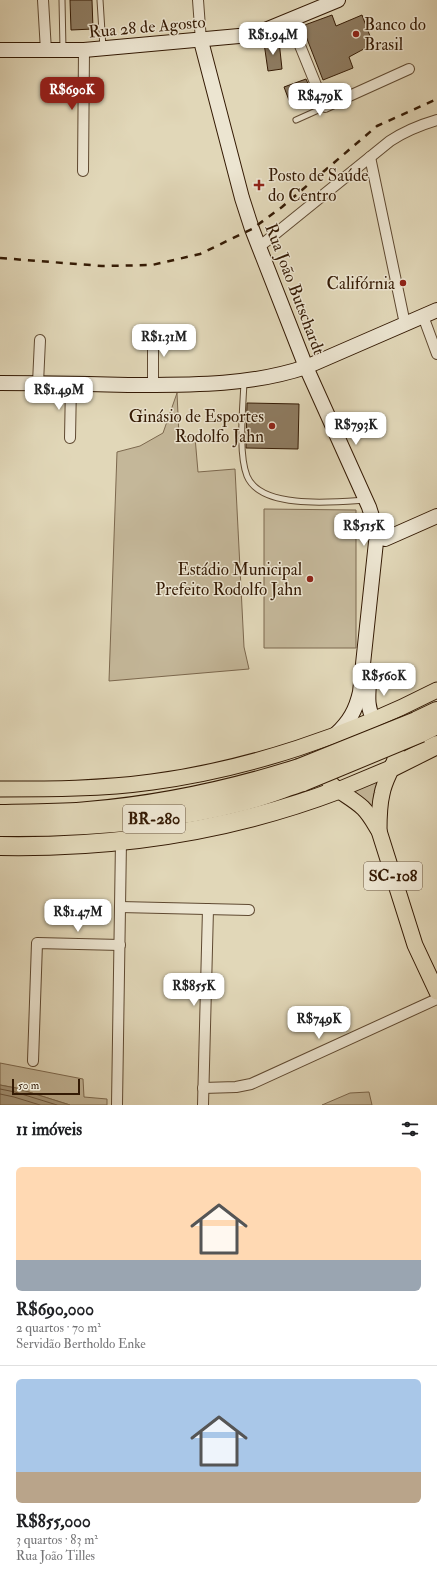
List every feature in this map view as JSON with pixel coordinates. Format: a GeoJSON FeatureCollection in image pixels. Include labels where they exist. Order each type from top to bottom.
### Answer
{"type":"FeatureCollection","features":[{"type":"Feature","properties":{"kind":"highway","name":"BR-280"},"geometry":{"type":"LineString","coordinates":[[0,827],[74,826],[160,818],[246,801],[301,775],[425,726],[437,711]]}},
{"type":"Feature","properties":{"kind":"highway"},"geometry":{"type":"LineString","coordinates":[[398,765],[437,745]]}},
{"type":"Feature","properties":{"kind":"highway","name":"BR-280"},"geometry":{"type":"LineString","coordinates":[[0,814],[87,812],[173,801],[225,789],[301,775]]}},
{"type":"Feature","properties":{"kind":"highway"},"geometry":{"type":"LineString","coordinates":[[0,846],[58,846],[161,836],[212,827],[256,816],[330,793]]}},
{"type":"Feature","properties":{"kind":"main road","name":"Rua 28 de Agosto"},"geometry":{"type":"LineString","coordinates":[[0,50],[84,50],[201,41],[252,34],[290,21],[338,0]]}},
{"type":"Feature","properties":{"kind":"main road","name":"Rua João Butschardt"},"geometry":{"type":"LineString","coordinates":[[201,41],[242,198],[259,247],[306,367],[366,500],[381,539],[368,705],[374,720]]}},
{"type":"Feature","properties":{"kind":"main road"},"geometry":{"type":"LineString","coordinates":[[0,383],[203,385],[244,382],[284,374],[306,367],[437,310]]}},
{"type":"Feature","properties":{"kind":"main road"},"geometry":{"type":"LineString","coordinates":[[381,539],[437,516]]}},
{"type":"Feature","properties":{"kind":"main road","name":"Rua João Butschardt"},"geometry":{"type":"LineString","coordinates":[[336,734],[347,723],[360,692],[381,539]]}},
{"type":"Feature","properties":{"kind":"main road"},"geometry":{"type":"LineString","coordinates":[[0,789],[70,788],[152,782],[231,767],[294,749],[374,720],[437,690]]}},
{"type":"Feature","properties":{"kind":"main road"},"geometry":{"type":"LineString","coordinates":[[368,705],[384,710],[395,711]]}},
{"type":"Feature","properties":{"kind":"main road"},"geometry":{"type":"LineString","coordinates":[[336,734],[327,744],[322,762],[330,793],[398,765],[395,738],[388,727],[382,722],[374,720]]}},
{"type":"Feature","properties":{"kind":"main road","name":"SC-108"},"geometry":{"type":"LineString","coordinates":[[379,831],[380,802],[384,786],[398,765]]}},
{"type":"Feature","properties":{"kind":"main road","name":"SC-108"},"geometry":{"type":"LineString","coordinates":[[330,793],[333,796],[359,805],[369,815],[379,831],[413,939],[437,992]]}},
{"type":"Feature","properties":{"kind":"street"},"geometry":{"type":"LineString","coordinates":[[43,0],[46,51]]}},
{"type":"Feature","properties":{"kind":"street","name":"Rua João Butschardt"},"geometry":{"type":"LineString","coordinates":[[198,0],[201,41]]}},
{"type":"Feature","properties":{"kind":"street"},"geometry":{"type":"LineString","coordinates":[[290,21],[325,107],[409,69]]}},
{"type":"Feature","properties":{"kind":"street"},"geometry":{"type":"LineString","coordinates":[[83,171],[84,50]]}},
{"type":"Feature","properties":{"kind":"street"},"geometry":{"type":"LineString","coordinates":[[259,247],[370,157],[403,133],[437,120]]}},
{"type":"Feature","properties":{"kind":"street"},"geometry":{"type":"LineString","coordinates":[[370,157],[405,324]]}},
{"type":"Feature","properties":{"kind":"street"},"geometry":{"type":"LineString","coordinates":[[423,316],[437,354]]}},
{"type":"Feature","properties":{"kind":"street"},"geometry":{"type":"LineString","coordinates":[[153,332],[153,385]]}},
{"type":"Feature","properties":{"kind":"street"},"geometry":{"type":"LineString","coordinates":[[38,383],[40,340]]}},
{"type":"Feature","properties":{"kind":"street"},"geometry":{"type":"LineString","coordinates":[[70,438],[71,384]]}},
{"type":"Feature","properties":{"kind":"street"},"geometry":{"type":"LineString","coordinates":[[117,1105],[121,841]]}},
{"type":"Feature","properties":{"kind":"street"},"geometry":{"type":"LineString","coordinates":[[120,907],[249,910]]}},
{"type":"Feature","properties":{"kind":"street"},"geometry":{"type":"LineString","coordinates":[[203,1105],[208,909]]}},
{"type":"Feature","properties":{"kind":"street"},"geometry":{"type":"LineString","coordinates":[[33,1061],[37,943],[120,945]]}},
{"type":"Feature","properties":{"kind":"street"},"geometry":{"type":"LineString","coordinates":[[203,1088],[236,1087],[251,1084],[437,999]]}},
{"type":"Feature","properties":{"kind":"lane"},"geometry":{"type":"LineString","coordinates":[[62,0],[63,51]]}},
{"type":"Feature","properties":{"kind":"lane"},"geometry":{"type":"LineString","coordinates":[[100,0],[103,48]]}},
{"type":"Feature","properties":{"kind":"lane"},"geometry":{"type":"LineString","coordinates":[[296,120],[325,107]]}},
{"type":"Feature","properties":{"kind":"lane"},"geometry":{"type":"LineString","coordinates":[[244,382],[242,449],[248,476],[254,487],[259,491],[270,495],[314,503],[366,500]]}},
{"type":"Feature","properties":{"kind":"shaded area"},"geometry":{"type":"Polygon","coordinates":[[[177,393],[179,436],[195,437],[198,472],[235,469],[244,647],[249,669],[109,681],[117,452],[140,446],[163,433],[177,393]]]}},
{"type":"Feature","properties":{"kind":"shaded area","name":"Estádio Municipal Prefeito Rodolfo Jahn"},"geometry":{"type":"Polygon","coordinates":[[[264,509],[356,510],[356,648],[264,648],[264,509]]]}},
{"type":"Feature","properties":{"kind":"shaded area"},"geometry":{"type":"Polygon","coordinates":[[[379,779],[374,794],[374,814],[350,791],[379,779]]]}},
{"type":"Feature","properties":{"kind":"shaded area"},"geometry":{"type":"Polygon","coordinates":[[[0,1063],[83,1079],[84,1097],[107,1099],[107,1105],[70,1105],[16,1088],[0,1085],[0,1063]]]}},
{"type":"Feature","properties":{"kind":"shaded area"},"geometry":{"type":"Polygon","coordinates":[[[369,1092],[372,1105],[322,1105],[350,1093],[369,1092]]]}},
{"type":"Feature","properties":{"kind":"water"},"geometry":{"type":"Polygon","coordinates":[[[0,1085],[16,1088],[70,1105],[0,1105],[0,1085]]]}},
{"type":"Feature","properties":{"kind":"building"},"geometry":{"type":"Polygon","coordinates":[[[70,0],[92,0],[93,29],[71,30],[70,0]]]}},
{"type":"Feature","properties":{"kind":"building"},"geometry":{"type":"Polygon","coordinates":[[[332,15],[336,26],[362,15],[373,44],[349,57],[353,68],[323,80],[302,26],[332,15]]]}},
{"type":"Feature","properties":{"kind":"building"},"geometry":{"type":"Polygon","coordinates":[[[279,41],[282,69],[268,71],[264,43],[279,41]]]}},
{"type":"Feature","properties":{"kind":"building"},"geometry":{"type":"Polygon","coordinates":[[[306,79],[313,95],[290,103],[284,87],[306,79]]]}},
{"type":"Feature","properties":{"kind":"building","name":"Ginásio de Esportes Rodolfo Jahn"},"geometry":{"type":"Polygon","coordinates":[[[247,403],[299,404],[298,449],[246,448],[247,403]]]}},
{"type":"Feature","properties":{"kind":"railway"},"geometry":{"type":"LineString","coordinates":[[0,258],[102,266],[152,265],[200,254],[252,229],[282,207],[377,126],[437,99]]}},
{"type":"Feature","properties":{"kind":"place","name":"Banco do Brasil"},"geometry":{"type":"Point","coordinates":[356,34]}},
{"type":"Feature","properties":{"kind":"place","name":"Posto de Saúde do Centro"},"geometry":{"type":"Point","coordinates":[259,185]}},
{"type":"Feature","properties":{"kind":"place","name":"Califórnia"},"geometry":{"type":"Point","coordinates":[403,283]}},
{"type":"Feature","properties":{"kind":"place","name":"Ginásio de Esportes Rodolfo Jahn"},"geometry":{"type":"Point","coordinates":[272,426]}},
{"type":"Feature","properties":{"kind":"place","name":"Estádio Municipal Prefeito Rodolfo Jahn"},"geometry":{"type":"Point","coordinates":[310,579]}}]}
